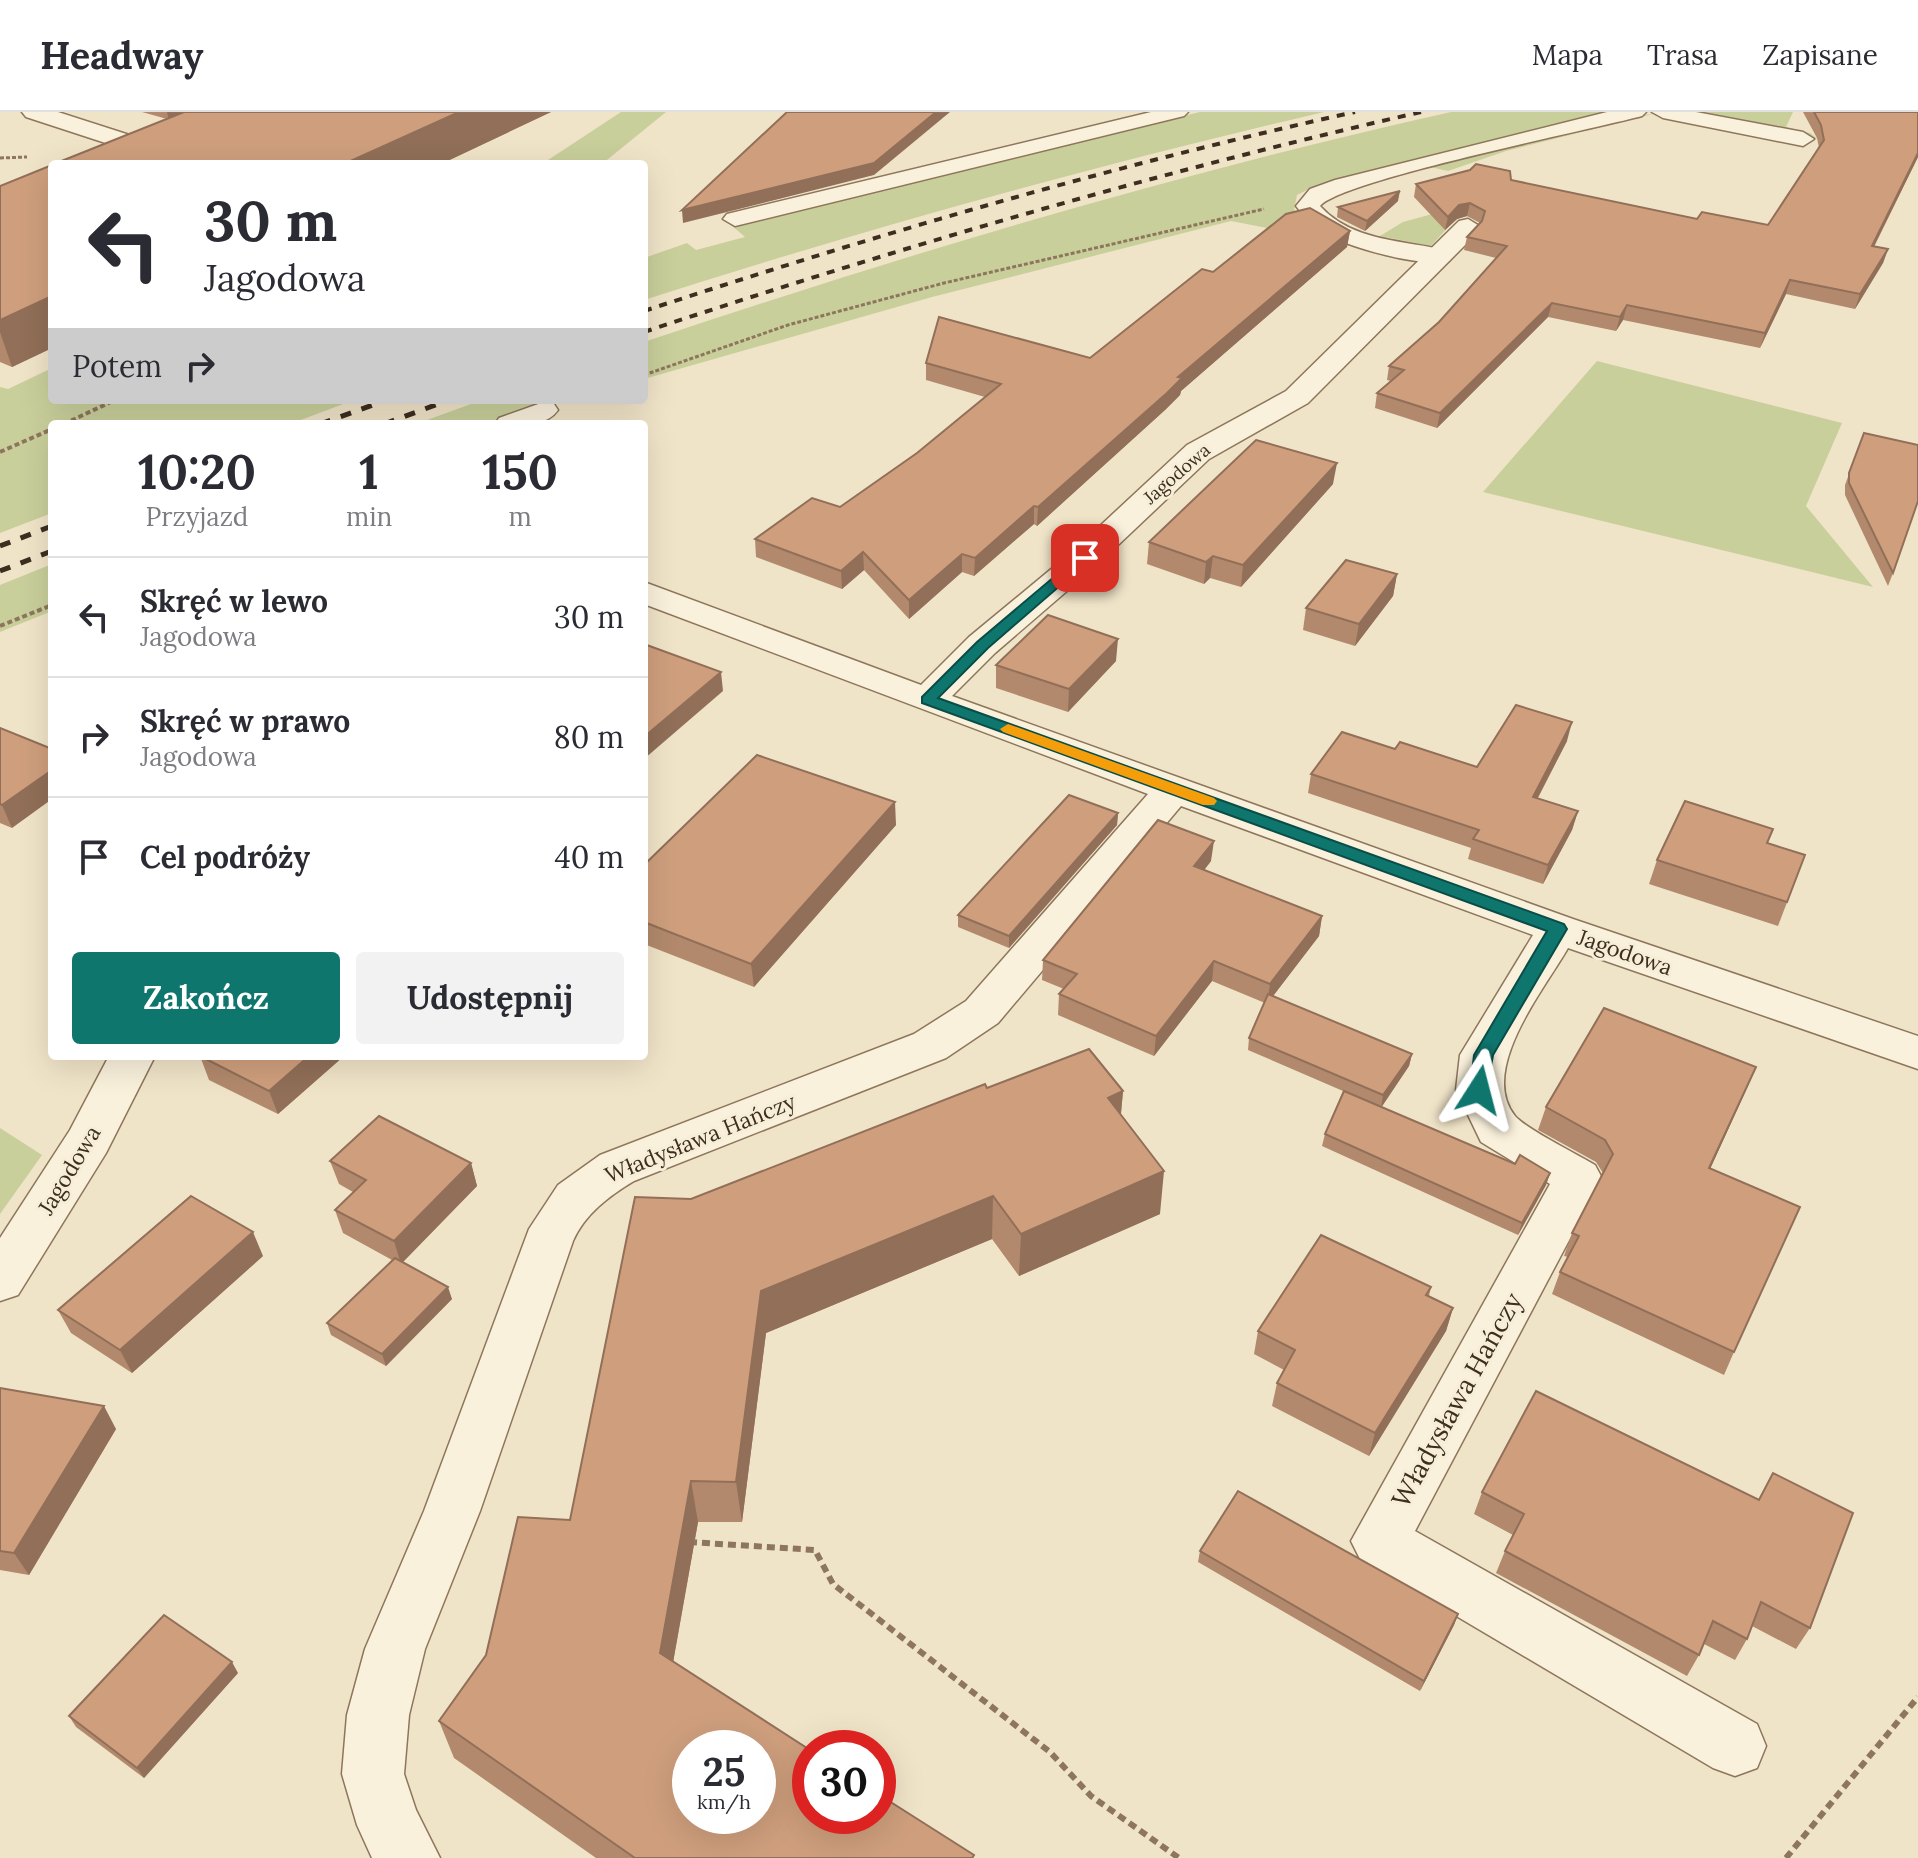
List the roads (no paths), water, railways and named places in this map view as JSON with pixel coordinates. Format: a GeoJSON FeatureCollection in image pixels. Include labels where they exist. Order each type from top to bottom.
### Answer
{"type":"FeatureCollection","features":[{"type":"Feature","properties":{"kind":"street"},"geometry":{"type":"LineString","coordinates":[[34,112],[136,145]]}},
{"type":"Feature","properties":{"kind":"street"},"geometry":{"type":"LineString","coordinates":[[108,158],[162,134]]}},
{"type":"Feature","properties":{"kind":"street","name":"Jagodowa"},"geometry":{"type":"LineString","coordinates":[[927,700],[982,645],[1085,558],[1198,452],[1297,397],[1468,227]]}},
{"type":"Feature","properties":{"kind":"street","name":"Jagodowa"},"geometry":{"type":"LineString","coordinates":[[648,594],[927,700],[1558,929],[1918,1053]]}},
{"type":"Feature","properties":{"kind":"street","name":"Władysława Hańczy"},"geometry":{"type":"LineString","coordinates":[[408,1858],[389,1825],[373,1774],[378,1715],[395,1649],[457,1497],[548,1241],[564,1210],[588,1186],[617,1168],[913,1053],[966,1025],[982,1012],[1174,789]]}},
{"type":"Feature","properties":{"kind":"street","name":"Władysława Hańczy"},"geometry":{"type":"LineString","coordinates":[[1558,929],[1483,1055],[1479,1090],[1498,1129],[1578,1178],[1380,1541],[1735,1746]]}},
{"type":"Feature","properties":{"kind":"street","name":"Jagodowa"},"geometry":{"type":"LineString","coordinates":[[0,1280],[89,1140],[130,1060]]}},
{"type":"Feature","properties":{"kind":"lane"},"geometry":{"type":"LineString","coordinates":[[735,219],[1177,112]]}},
{"type":"Feature","properties":{"kind":"lane"},"geometry":{"type":"LineString","coordinates":[[1440,256],[1349,235],[1317,220],[1308,206],[1318,194],[1343,185],[1483,147],[1635,112]]}},
{"type":"Feature","properties":{"kind":"lane"},"geometry":{"type":"LineString","coordinates":[[1663,112],[1803,139]]}},
{"type":"Feature","properties":{"kind":"lane"},"geometry":{"type":"LineString","coordinates":[[519,420],[544,410]]}},
{"type":"Feature","properties":{"kind":"railway"},"geometry":{"type":"LineString","coordinates":[[648,310],[997,202],[1355,112]]}},
{"type":"Feature","properties":{"kind":"railway"},"geometry":{"type":"LineString","coordinates":[[648,331],[836,270],[1030,213],[1225,160],[1421,112]]}},
{"type":"Feature","properties":{"kind":"railway"},"geometry":{"type":"LineString","coordinates":[[331,420],[376,404]]}},
{"type":"Feature","properties":{"kind":"railway"},"geometry":{"type":"LineString","coordinates":[[395,420],[438,404]]}},
{"type":"Feature","properties":{"kind":"railway"},"geometry":{"type":"LineString","coordinates":[[0,546],[48,528]]}},
{"type":"Feature","properties":{"kind":"railway"},"geometry":{"type":"LineString","coordinates":[[0,571],[48,553]]}}]}
